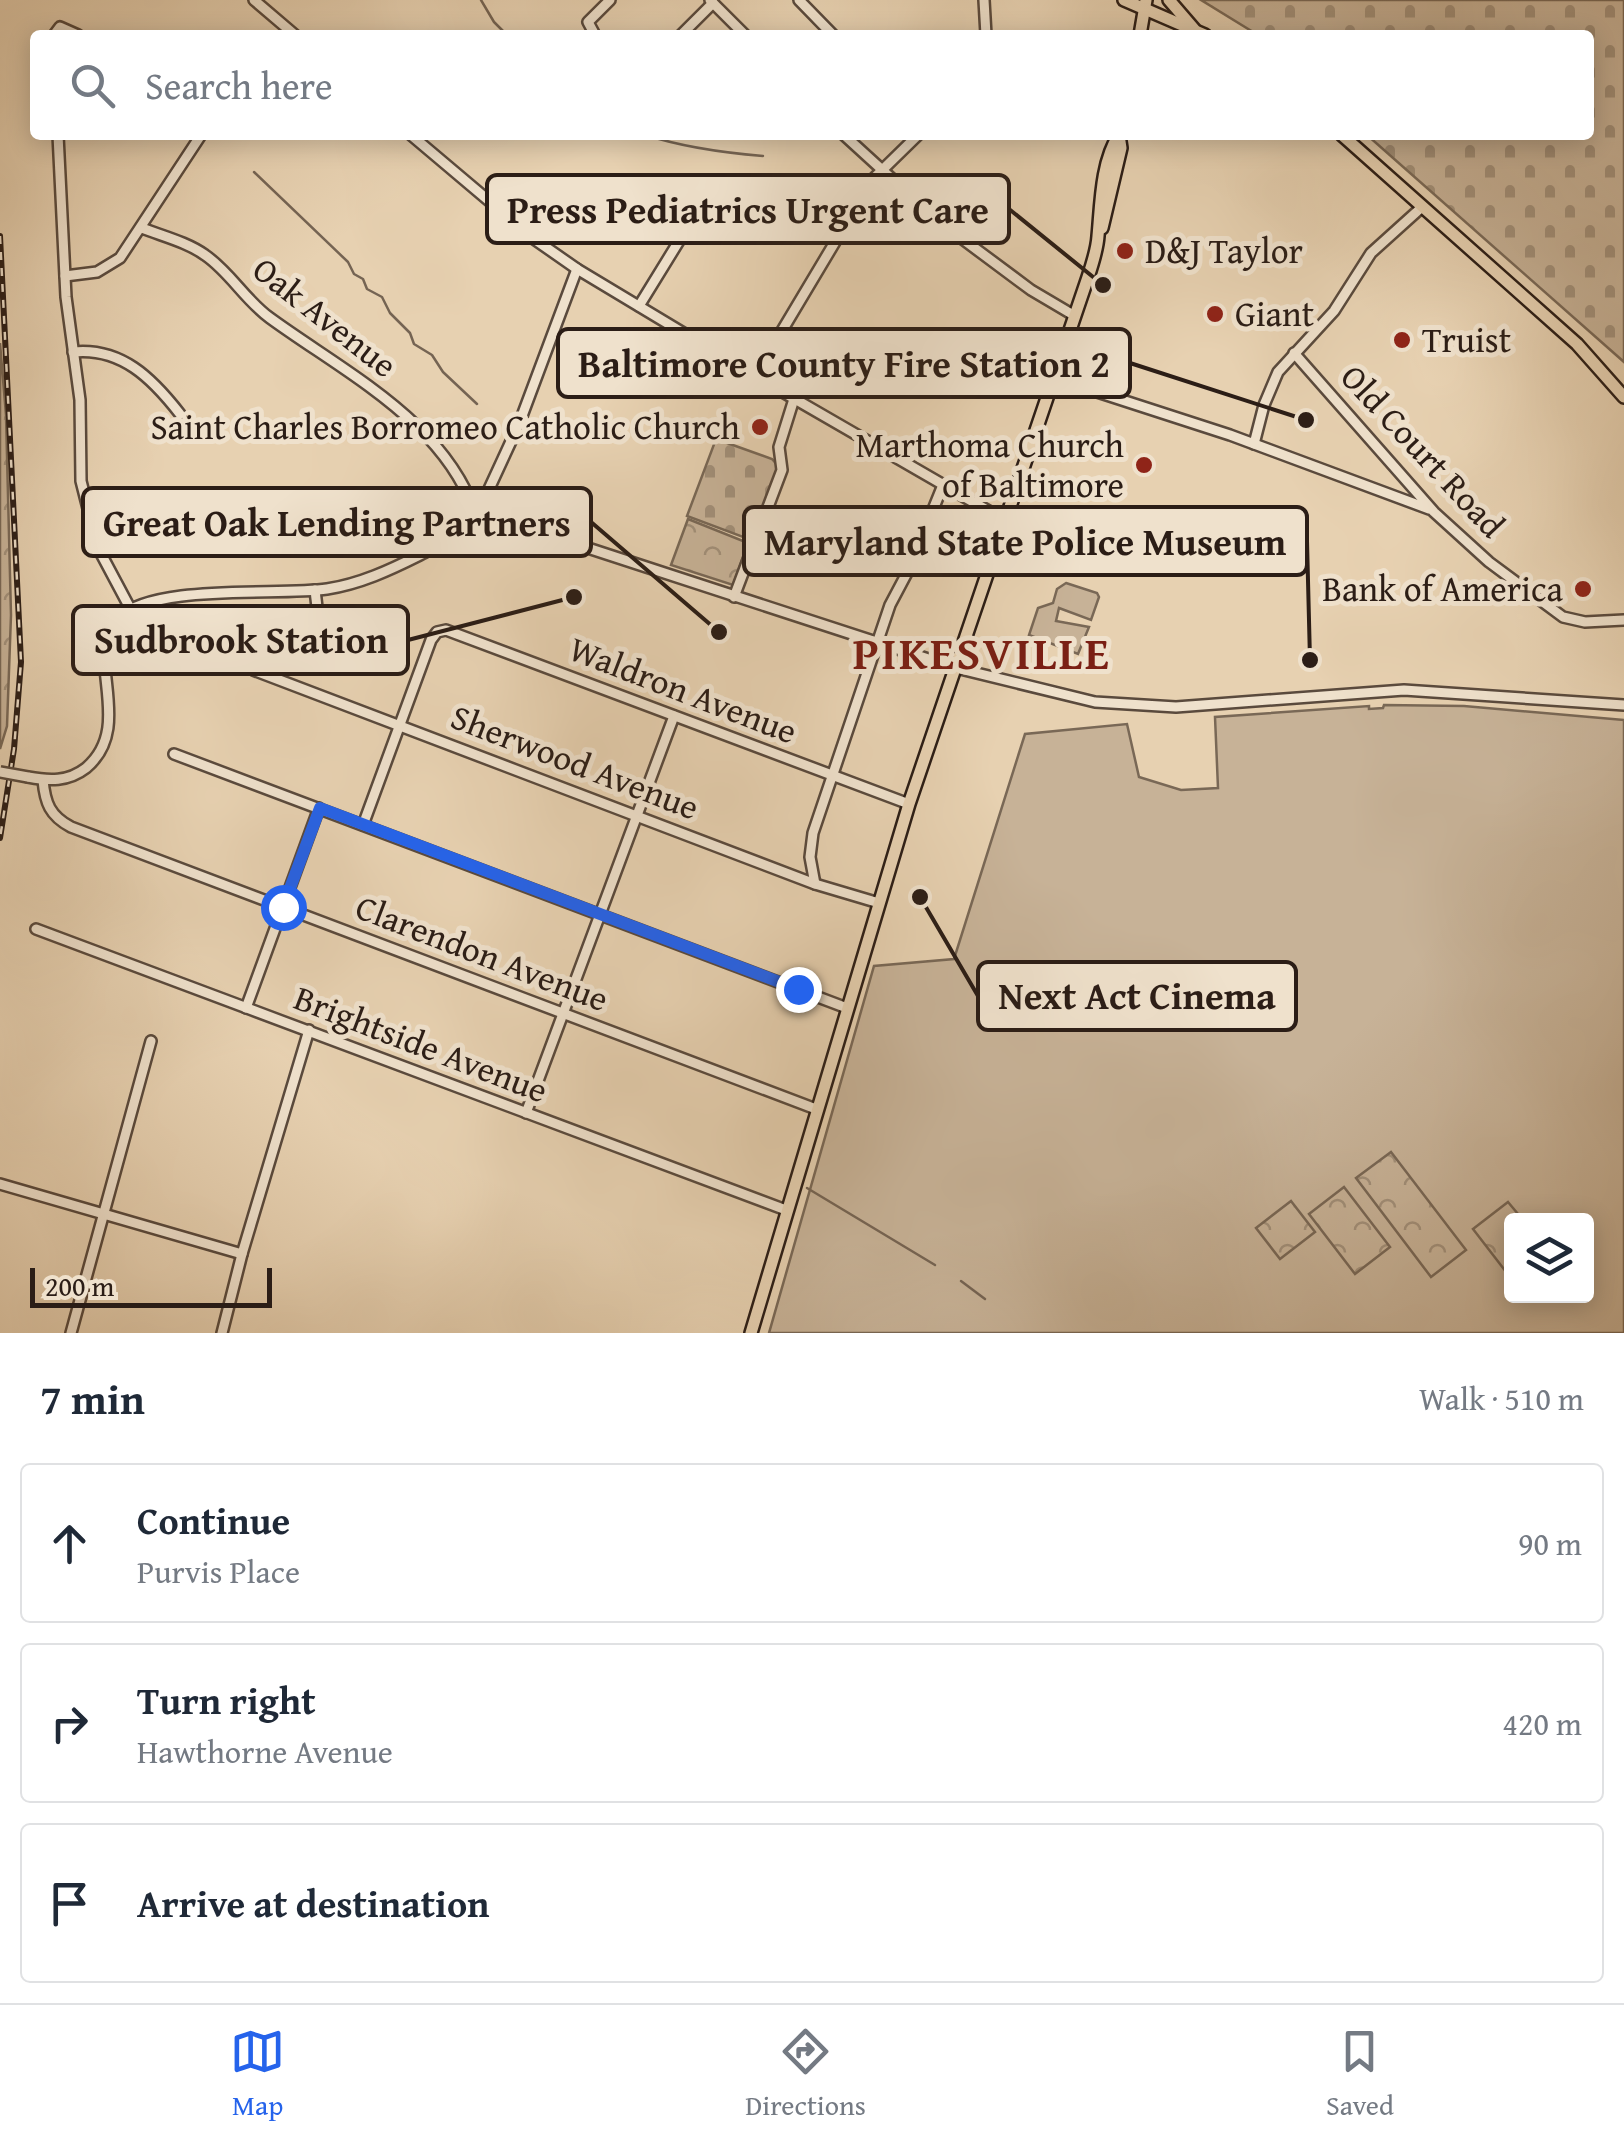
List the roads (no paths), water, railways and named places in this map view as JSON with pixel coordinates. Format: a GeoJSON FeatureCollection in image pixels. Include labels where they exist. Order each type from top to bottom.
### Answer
{"type":"FeatureCollection","features":[{"type":"Feature","properties":{"kind":"main road"},"geometry":{"type":"LineString","coordinates":[[1124,0],[1145,4],[1194,30]]}},
{"type":"Feature","properties":{"kind":"main road"},"geometry":{"type":"LineString","coordinates":[[1170,0],[1197,30]]}},
{"type":"Feature","properties":{"kind":"main road"},"geometry":{"type":"LineString","coordinates":[[1141,30],[1145,4]]}},
{"type":"Feature","properties":{"kind":"main road"},"geometry":{"type":"LineString","coordinates":[[751,1333],[910,804],[1075,316],[1098,236],[1106,222],[1122,148],[1120,140]]}},
{"type":"Feature","properties":{"kind":"main road"},"geometry":{"type":"LineString","coordinates":[[1348,140],[1572,339],[1624,397]]}},
{"type":"Feature","properties":{"kind":"street"},"geometry":{"type":"LineString","coordinates":[[254,0],[289,30]]}},
{"type":"Feature","properties":{"kind":"street"},"geometry":{"type":"LineString","coordinates":[[592,30],[588,22],[610,0]]}},
{"type":"Feature","properties":{"kind":"street"},"geometry":{"type":"LineString","coordinates":[[799,0],[828,30]]}},
{"type":"Feature","properties":{"kind":"street"},"geometry":{"type":"LineString","coordinates":[[984,0],[986,30]]}},
{"type":"Feature","properties":{"kind":"street"},"geometry":{"type":"LineString","coordinates":[[685,30],[711,1],[740,30]]}},
{"type":"Feature","properties":{"kind":"street"},"geometry":{"type":"LineString","coordinates":[[58,140],[65,276],[78,379],[80,481],[106,568],[131,610]]}},
{"type":"Feature","properties":{"kind":"street"},"geometry":{"type":"LineString","coordinates":[[65,276],[96,272],[112,265],[130,248],[194,140]]}},
{"type":"Feature","properties":{"kind":"street"},"geometry":{"type":"LineString","coordinates":[[418,140],[534,239],[577,269],[1006,521]]}},
{"type":"Feature","properties":{"kind":"street"},"geometry":{"type":"LineString","coordinates":[[849,140],[937,220],[1031,290],[1075,316]]}},
{"type":"Feature","properties":{"kind":"street"},"geometry":{"type":"LineString","coordinates":[[754,376],[860,198],[881,170],[913,140]]}},
{"type":"Feature","properties":{"kind":"street"},"geometry":{"type":"LineString","coordinates":[[1254,444],[1273,382],[1334,311],[1371,253],[1422,206]]}},
{"type":"Feature","properties":{"kind":"street"},"geometry":{"type":"LineString","coordinates":[[639,306],[695,215]]}},
{"type":"Feature","properties":{"kind":"street","name":"Oak Avenue"},"geometry":{"type":"LineString","coordinates":[[142,228],[204,254],[266,316],[406,416],[446,460],[477,514],[480,530]]}},
{"type":"Feature","properties":{"kind":"street"},"geometry":{"type":"LineString","coordinates":[[477,514],[512,442],[577,269]]}},
{"type":"Feature","properties":{"kind":"street"},"geometry":{"type":"LineString","coordinates":[[73,352],[102,351],[127,362],[180,414]]}},
{"type":"Feature","properties":{"kind":"street","name":"Old Court Road"},"geometry":{"type":"LineString","coordinates":[[1294,353],[1434,512],[1489,562],[1557,614],[1584,622],[1624,620]]}},
{"type":"Feature","properties":{"kind":"street"},"geometry":{"type":"LineString","coordinates":[[1054,378],[1254,444],[1434,512]]}},
{"type":"Feature","properties":{"kind":"street"},"geometry":{"type":"LineString","coordinates":[[734,597],[782,470],[779,447],[794,399]]}},
{"type":"Feature","properties":{"kind":"street"},"geometry":{"type":"LineString","coordinates":[[816,884],[810,846],[832,776],[890,605],[943,485]]}},
{"type":"Feature","properties":{"kind":"street"},"geometry":{"type":"LineString","coordinates":[[0,772],[61,780],[93,760],[105,742],[110,717],[107,638],[115,621],[131,610],[205,594],[315,590],[366,580],[480,530],[517,529],[551,536],[877,644],[1063,696],[1142,706],[1203,705],[1404,690],[1624,705]]}},
{"type":"Feature","properties":{"kind":"street"},"geometry":{"type":"LineString","coordinates":[[315,590],[322,642]]}},
{"type":"Feature","properties":{"kind":"street","name":"Waldron Avenue"},"geometry":{"type":"LineString","coordinates":[[399,725],[431,640],[437,632],[452,631],[910,804]]}},
{"type":"Feature","properties":{"kind":"street","name":"Sherwood Avenue"},"geometry":{"type":"LineString","coordinates":[[253,670],[816,884],[879,903]]}},
{"type":"Feature","properties":{"kind":"street"},"geometry":{"type":"LineString","coordinates":[[526,1113],[674,716]]}},
{"type":"Feature","properties":{"kind":"street"},"geometry":{"type":"LineString","coordinates":[[362,824],[399,725]]}},
{"type":"Feature","properties":{"kind":"street"},"geometry":{"type":"LineString","coordinates":[[174,754],[847,1008]]}},
{"type":"Feature","properties":{"kind":"street","name":"Clarendon Avenue"},"geometry":{"type":"LineString","coordinates":[[43,780],[48,808],[60,822],[816,1109]]}},
{"type":"Feature","properties":{"kind":"street"},"geometry":{"type":"LineString","coordinates":[[246,1008],[320,808]]}},
{"type":"Feature","properties":{"kind":"street","name":"Brightside Avenue"},"geometry":{"type":"LineString","coordinates":[[36,929],[786,1210]]}},
{"type":"Feature","properties":{"kind":"street"},"geometry":{"type":"LineString","coordinates":[[222,1333],[309,1030]]}},
{"type":"Feature","properties":{"kind":"street"},"geometry":{"type":"LineString","coordinates":[[70,1333],[151,1041]]}},
{"type":"Feature","properties":{"kind":"street"},"geometry":{"type":"LineString","coordinates":[[0,1184],[242,1254]]}},
{"type":"Feature","properties":{"kind":"waterway"},"geometry":{"type":"LineString","coordinates":[[481,0],[502,30]]}},
{"type":"Feature","properties":{"kind":"waterway"},"geometry":{"type":"LineString","coordinates":[[663,140],[763,156]]}},
{"type":"Feature","properties":{"kind":"waterway"},"geometry":{"type":"LineString","coordinates":[[254,172],[348,262],[367,289],[382,297],[414,344],[432,355],[443,372],[477,404]]}},
{"type":"Feature","properties":{"kind":"waterway"},"geometry":{"type":"LineString","coordinates":[[771,512],[788,518],[800,515],[869,538]]}},
{"type":"Feature","properties":{"kind":"waterway"},"geometry":{"type":"LineString","coordinates":[[807,1188],[935,1265]]}},
{"type":"Feature","properties":{"kind":"waterway"},"geometry":{"type":"LineString","coordinates":[[961,1281],[985,1299]]}},
{"type":"Feature","properties":{"kind":"railway"},"geometry":{"type":"LineString","coordinates":[[0,236],[21,662],[14,749],[0,838]]}},
{"type":"Feature","properties":{"kind":"place","name":"D&J Taylor"},"geometry":{"type":"Point","coordinates":[1125,251]}},
{"type":"Feature","properties":{"kind":"place","name":"Press Pediatrics Urgent Care"},"geometry":{"type":"Point","coordinates":[1103,285]}},
{"type":"Feature","properties":{"kind":"place","name":"Giant"},"geometry":{"type":"Point","coordinates":[1215,314]}},
{"type":"Feature","properties":{"kind":"place","name":"Truist"},"geometry":{"type":"Point","coordinates":[1402,340]}},
{"type":"Feature","properties":{"kind":"place","name":"Baltimore County Fire Station 2"},"geometry":{"type":"Point","coordinates":[1306,420]}},
{"type":"Feature","properties":{"kind":"place","name":"Saint Charles Borromeo Catholic Church"},"geometry":{"type":"Point","coordinates":[760,427]}},
{"type":"Feature","properties":{"kind":"place","name":"Marthoma Church of Baltimore"},"geometry":{"type":"Point","coordinates":[1144,465]}},
{"type":"Feature","properties":{"kind":"place","name":"Bank of America"},"geometry":{"type":"Point","coordinates":[1583,589]}},
{"type":"Feature","properties":{"kind":"place","name":"Sudbrook Station"},"geometry":{"type":"Point","coordinates":[574,597]}},
{"type":"Feature","properties":{"kind":"place","name":"Great Oak Lending Partners"},"geometry":{"type":"Point","coordinates":[719,632]}},
{"type":"Feature","properties":{"kind":"place","name":"Maryland State Police Museum"},"geometry":{"type":"Point","coordinates":[1310,660]}},
{"type":"Feature","properties":{"kind":"place","name":"Next Act Cinema"},"geometry":{"type":"Point","coordinates":[920,897]}},
{"type":"Feature","properties":{"kind":"district","name":"PIKESVILLE"},"geometry":{"type":"Point","coordinates":[982,653]}}]}
